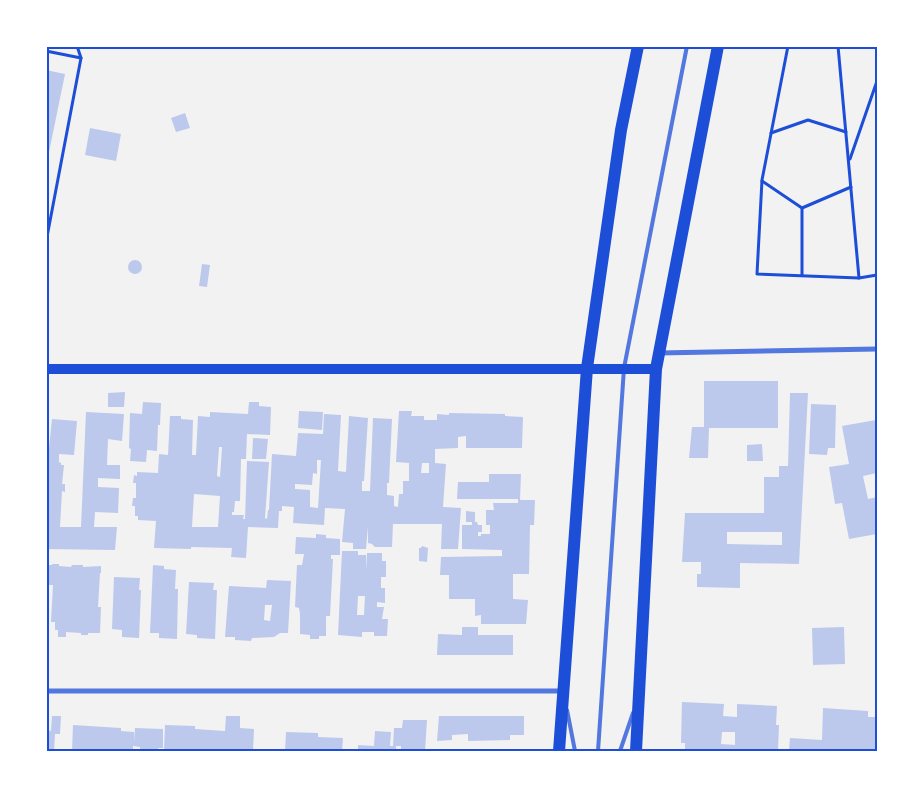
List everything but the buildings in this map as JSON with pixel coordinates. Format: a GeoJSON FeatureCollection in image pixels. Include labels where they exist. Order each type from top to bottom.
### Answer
{"type":"FeatureCollection","features":[{"type":"Feature","properties":{"kind":"main road"},"geometry":{"type":"LineString","coordinates":[[559,751],[587,368],[621,130],[638,46]]}},
{"type":"Feature","properties":{"kind":"main road"},"geometry":{"type":"LineString","coordinates":[[636,751],[656,369],[718,46]]}},
{"type":"Feature","properties":{"kind":"main road"},"geometry":{"type":"LineString","coordinates":[[46,369],[656,369]]}},
{"type":"Feature","properties":{"kind":"street"},"geometry":{"type":"LineString","coordinates":[[658,353],[877,349]]}},
{"type":"Feature","properties":{"kind":"street"},"geometry":{"type":"LineString","coordinates":[[46,690],[564,691]]}},
{"type":"Feature","properties":{"kind":"lane"},"geometry":{"type":"LineString","coordinates":[[598,751],[624,368],[687,46]]}},
{"type":"Feature","properties":{"kind":"lane"},"geometry":{"type":"LineString","coordinates":[[564,691],[576,751]]}},
{"type":"Feature","properties":{"kind":"lane"},"geometry":{"type":"LineString","coordinates":[[620,751],[638,696]]}},
{"type":"Feature","properties":{"kind":"path"},"geometry":{"type":"LineString","coordinates":[[46,242],[81,58],[77,46]]}},
{"type":"Feature","properties":{"kind":"path"},"geometry":{"type":"LineString","coordinates":[[788,46],[762,180],[757,274],[859,278],[877,275]]}},
{"type":"Feature","properties":{"kind":"path"},"geometry":{"type":"LineString","coordinates":[[838,46],[859,278]]}},
{"type":"Feature","properties":{"kind":"path"},"geometry":{"type":"LineString","coordinates":[[46,51],[81,58]]}},
{"type":"Feature","properties":{"kind":"path"},"geometry":{"type":"LineString","coordinates":[[848,162],[877,81]]}},
{"type":"Feature","properties":{"kind":"path"},"geometry":{"type":"LineString","coordinates":[[771,133],[808,120],[846,132]]}},
{"type":"Feature","properties":{"kind":"path"},"geometry":{"type":"LineString","coordinates":[[762,180],[802,208]]}},
{"type":"Feature","properties":{"kind":"path"},"geometry":{"type":"LineString","coordinates":[[802,208],[851,187]]}},
{"type":"Feature","properties":{"kind":"path"},"geometry":{"type":"LineString","coordinates":[[802,208],[802,276]]}}]}
